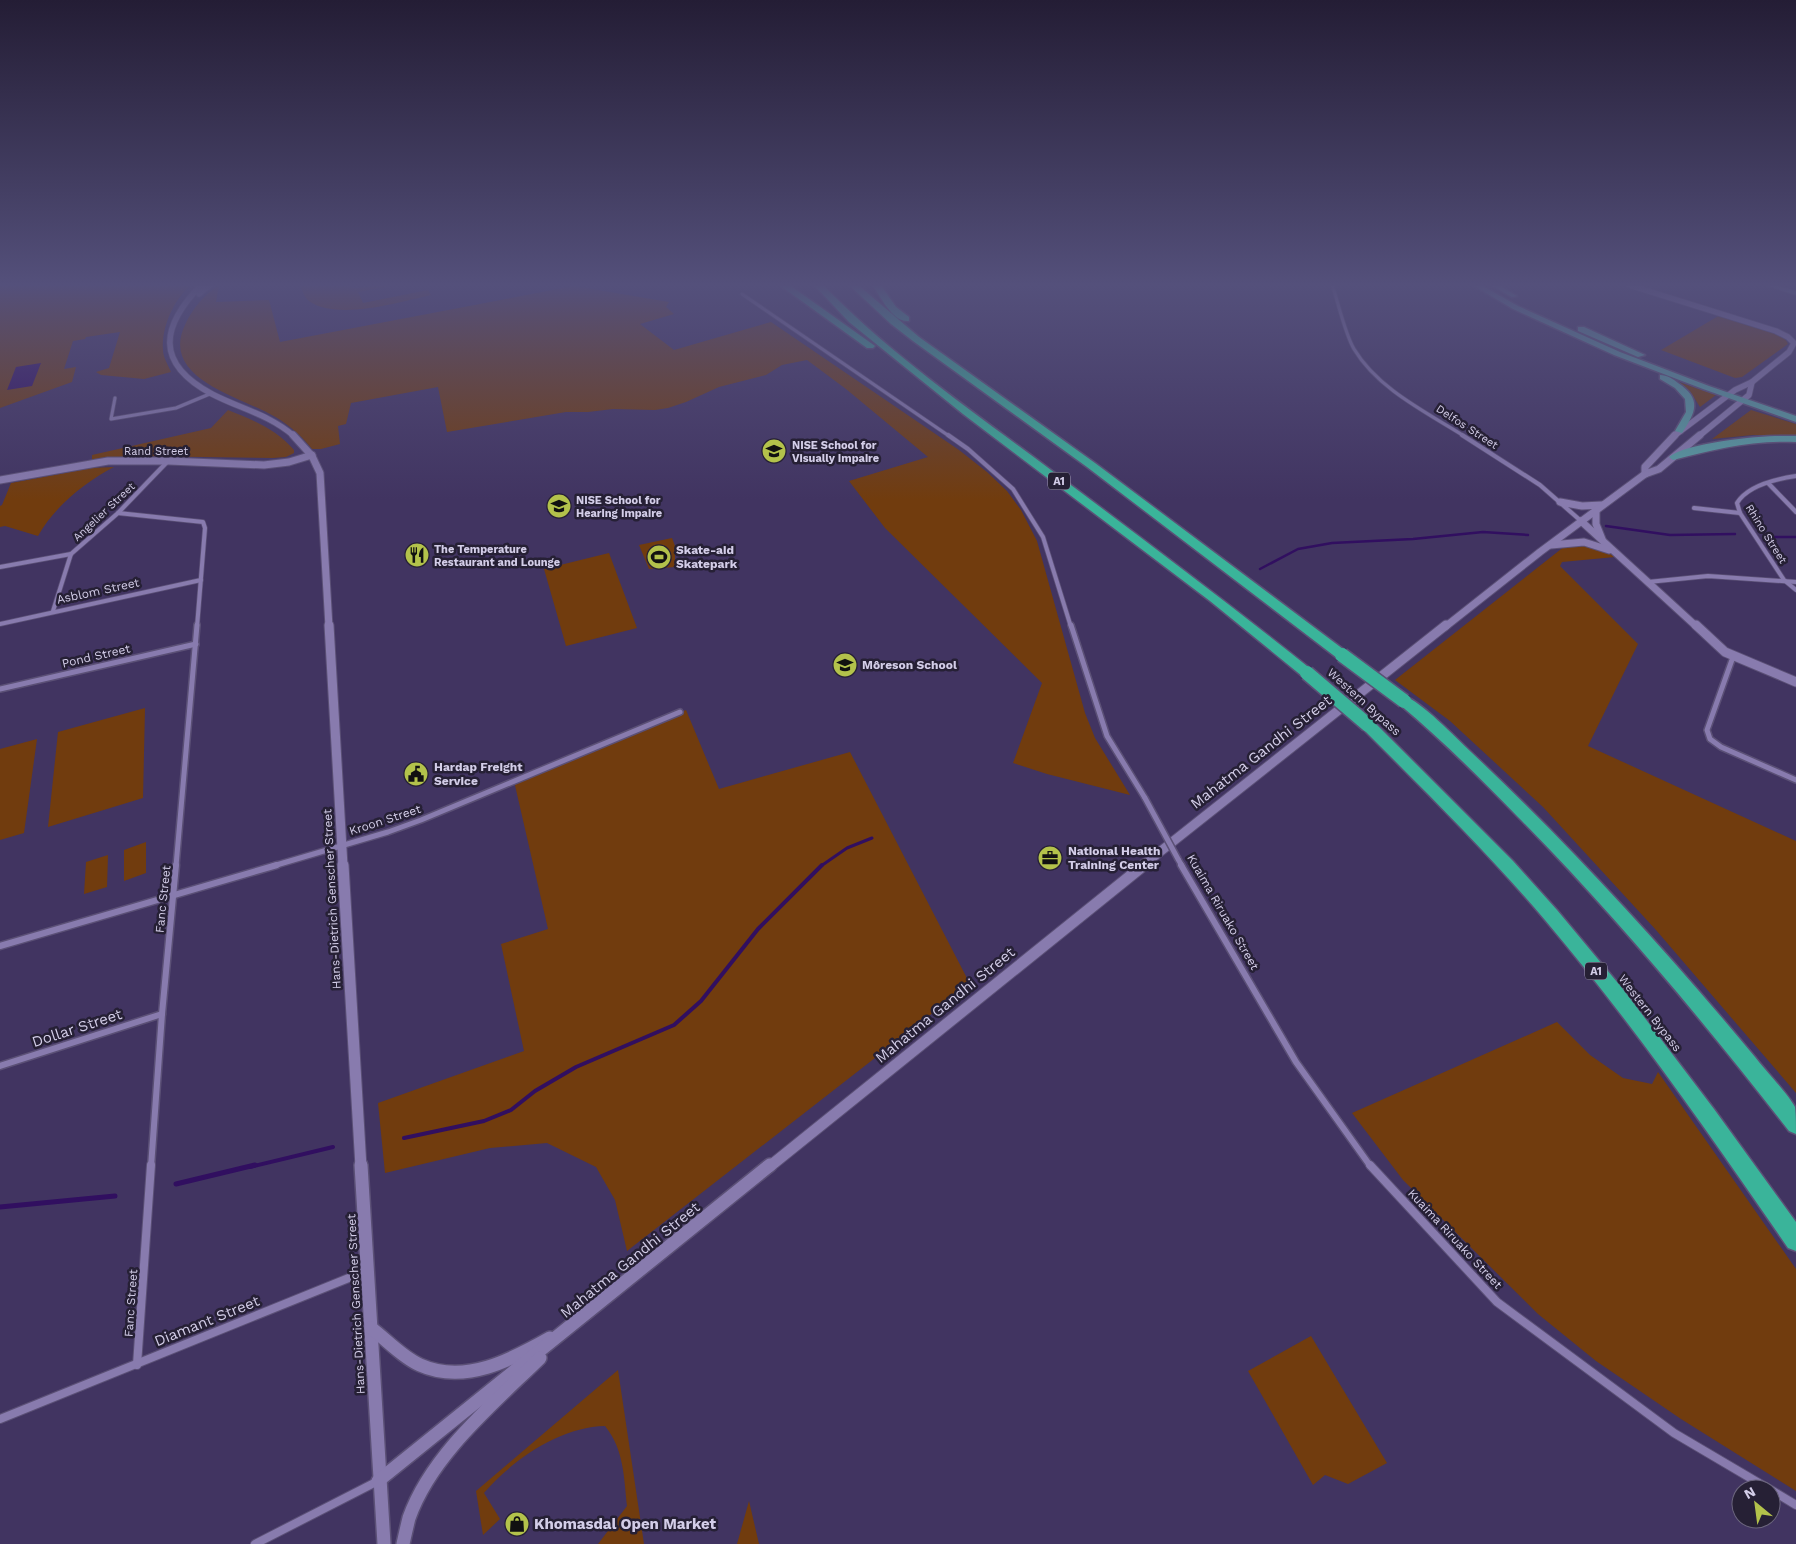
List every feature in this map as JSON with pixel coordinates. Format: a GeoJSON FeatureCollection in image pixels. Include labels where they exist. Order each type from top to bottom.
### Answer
{"type":"FeatureCollection","features":[{"type":"Feature","properties":{"kind":"highway"},"geometry":{"type":"LineString","coordinates":[[886,356],[966,412]]}},
{"type":"Feature","properties":{"kind":"highway","name":"Western Bypass"},"geometry":{"type":"LineString","coordinates":[[897,356],[966,412],[1191,580],[1307,673],[1368,725],[1472,828],[1557,923],[1643,1029],[1718,1128],[1796,1240]]}},
{"type":"Feature","properties":{"kind":"highway","name":"Western Bypass"},"geometry":{"type":"LineString","coordinates":[[940,356],[1009,404],[1426,718],[1528,816],[1655,953],[1706,1012],[1796,1124]]}},
{"type":"Feature","properties":{"kind":"highway"},"geometry":{"type":"LineString","coordinates":[[954,356],[999,392],[1009,404]]}},
{"type":"Feature","properties":{"kind":"main road"},"geometry":{"type":"LineString","coordinates":[[1619,356],[1670,381],[1688,396],[1691,409],[1679,431]]}},
{"type":"Feature","properties":{"kind":"main road"},"geometry":{"type":"LineString","coordinates":[[1621,356],[1727,396],[1796,419]]}},
{"type":"Feature","properties":{"kind":"main road"},"geometry":{"type":"LineString","coordinates":[[1646,356],[1796,411]]}},
{"type":"Feature","properties":{"kind":"main road"},"geometry":{"type":"LineString","coordinates":[[1673,457],[1728,442],[1760,439],[1796,439]]}},
{"type":"Feature","properties":{"kind":"street","name":"Hans-Dietrich Genscher Street"},"geometry":{"type":"LineString","coordinates":[[173,356],[177,366],[187,377],[212,393],[271,419],[295,437],[312,456],[318,469],[320,480],[368,1270],[378,1481],[384,1544]]}},
{"type":"Feature","properties":{"kind":"street","name":"Kuaima Riruako Street"},"geometry":{"type":"LineString","coordinates":[[832,356],[968,449],[1012,490],[1044,537],[1092,694],[1107,736],[1145,798],[1178,859],[1296,1062],[1375,1172],[1497,1302],[1674,1433],[1751,1479]]}},
{"type":"Feature","properties":{"kind":"street","name":"Delfos Street"},"geometry":{"type":"LineString","coordinates":[[1359,356],[1367,367],[1384,383],[1530,478],[1581,522]]}},
{"type":"Feature","properties":{"kind":"street","name":"Mahatma Gandhi Street"},"geometry":{"type":"LineString","coordinates":[[1645,474],[1645,467],[1679,431],[1735,390],[1752,382],[1782,356]]}},
{"type":"Feature","properties":{"kind":"street"},"geometry":{"type":"LineString","coordinates":[[1750,395],[1752,382]]}},
{"type":"Feature","properties":{"kind":"street"},"geometry":{"type":"LineString","coordinates":[[115,398],[111,419],[176,408],[212,393]]}},
{"type":"Feature","properties":{"kind":"street","name":"Mahatma Gandhi Street"},"geometry":{"type":"LineString","coordinates":[[255,1544],[378,1481],[1253,777],[1549,545],[1645,474],[1659,469],[1750,395]]}},
{"type":"Feature","properties":{"kind":"street","name":"Rand Street"},"geometry":{"type":"LineString","coordinates":[[0,480],[101,462],[169,461],[264,465],[289,462],[312,456]]}},
{"type":"Feature","properties":{"kind":"street","name":"Angelier Street"},"geometry":{"type":"LineString","coordinates":[[53,611],[71,554],[118,513],[169,461]]}},
{"type":"Feature","properties":{"kind":"street","name":"Rhino Street"},"geometry":{"type":"LineString","coordinates":[[1796,476],[1781,478],[1768,483],[1738,500],[1737,503],[1740,513],[1784,580],[1796,590]]}},
{"type":"Feature","properties":{"kind":"street"},"geometry":{"type":"LineString","coordinates":[[1768,483],[1796,512]]}},
{"type":"Feature","properties":{"kind":"street"},"geometry":{"type":"LineString","coordinates":[[1560,502],[1600,508],[1596,524],[1603,540]]}},
{"type":"Feature","properties":{"kind":"street"},"geometry":{"type":"LineString","coordinates":[[1694,508],[1740,513]]}},
{"type":"Feature","properties":{"kind":"street","name":"Fanc Street"},"geometry":{"type":"LineString","coordinates":[[118,513],[203,522],[205,528],[162,1014],[137,1365]]}},
{"type":"Feature","properties":{"kind":"street"},"geometry":{"type":"LineString","coordinates":[[1581,522],[1603,540],[1708,638],[1733,657],[1796,682]]}},
{"type":"Feature","properties":{"kind":"street"},"geometry":{"type":"LineString","coordinates":[[1549,545],[1584,542],[1600,546],[1618,555]]}},
{"type":"Feature","properties":{"kind":"street"},"geometry":{"type":"LineString","coordinates":[[0,567],[71,554]]}},
{"type":"Feature","properties":{"kind":"street"},"geometry":{"type":"LineString","coordinates":[[1648,582],[1701,576],[1796,582]]}},
{"type":"Feature","properties":{"kind":"street","name":"Asblom Street"},"geometry":{"type":"LineString","coordinates":[[0,624],[201,580]]}},
{"type":"Feature","properties":{"kind":"street","name":"Pond Street"},"geometry":{"type":"LineString","coordinates":[[0,689],[196,644]]}},
{"type":"Feature","properties":{"kind":"street"},"geometry":{"type":"LineString","coordinates":[[1733,657],[1706,730],[1710,739],[1721,747],[1796,780]]}},
{"type":"Feature","properties":{"kind":"street","name":"Kroon Street"},"geometry":{"type":"LineString","coordinates":[[0,946],[421,820],[680,712]]}},
{"type":"Feature","properties":{"kind":"street","name":"Dollar Street"},"geometry":{"type":"LineString","coordinates":[[0,1066],[162,1014]]}},
{"type":"Feature","properties":{"kind":"street","name":"Diamant Street"},"geometry":{"type":"LineString","coordinates":[[0,1419],[368,1270]]}},
{"type":"Feature","properties":{"kind":"street"},"geometry":{"type":"LineString","coordinates":[[371,1328],[420,1365],[438,1371],[461,1373],[485,1370],[527,1351],[574,1324]]}},
{"type":"Feature","properties":{"kind":"street"},"geometry":{"type":"LineString","coordinates":[[403,1544],[404,1534],[417,1499],[434,1472],[470,1428],[574,1324]]}},
{"type":"Feature","properties":{"kind":"street","name":"Kuaima Riruako Street"},"geometry":{"type":"LineString","coordinates":[[1781,1496],[1796,1504]]}},
{"type":"Feature","properties":{"kind":"shaded area"},"geometry":{"type":"Polygon","coordinates":[[[0,356],[68,356],[64,369],[76,367],[72,382],[0,408],[0,356]]]}},
{"type":"Feature","properties":{"kind":"shaded area"},"geometry":{"type":"Polygon","coordinates":[[[113,356],[164,356],[171,372],[144,379],[101,375],[96,372],[109,368],[113,356]]]}},
{"type":"Feature","properties":{"kind":"shaded area"},"geometry":{"type":"Polygon","coordinates":[[[183,356],[821,356],[959,450],[1007,491],[1021,510],[1037,541],[1085,713],[1095,738],[1130,795],[1047,774],[1013,763],[1042,683],[885,528],[849,481],[928,457],[846,389],[807,360],[782,365],[766,375],[719,387],[668,408],[566,412],[447,432],[438,387],[351,403],[346,424],[338,426],[340,444],[321,449],[312,449],[298,433],[281,420],[205,382],[192,371],[183,356]]]}},
{"type":"Feature","properties":{"kind":"shaded area"},"geometry":{"type":"Polygon","coordinates":[[[1677,356],[1771,356],[1742,377],[1735,378],[1677,356]]]}},
{"type":"Feature","properties":{"kind":"shaded area"},"geometry":{"type":"Polygon","coordinates":[[[41,363],[32,386],[7,390],[16,367],[41,363]]]}},
{"type":"Feature","properties":{"kind":"shaded area"},"geometry":{"type":"Polygon","coordinates":[[[1676,381],[1716,395],[1700,407],[1690,391],[1676,381]]]}},
{"type":"Feature","properties":{"kind":"shaded area"},"geometry":{"type":"Polygon","coordinates":[[[228,410],[280,436],[294,450],[294,453],[286,457],[273,458],[128,456],[92,460],[92,455],[211,428],[228,410]]]}},
{"type":"Feature","properties":{"kind":"shaded area"},"geometry":{"type":"Polygon","coordinates":[[[1751,410],[1796,424],[1796,436],[1753,435],[1712,439],[1751,410]]]}},
{"type":"Feature","properties":{"kind":"shaded area"},"geometry":{"type":"Polygon","coordinates":[[[114,467],[92,480],[61,505],[38,536],[5,526],[0,527],[0,506],[11,483],[92,468],[114,467]]]}},
{"type":"Feature","properties":{"kind":"shaded area","name":"Skate-aid Skatepark"},"geometry":{"type":"Polygon","coordinates":[[[672,538],[675,546],[675,567],[649,569],[639,545],[672,538]]]}},
{"type":"Feature","properties":{"kind":"shaded area"},"geometry":{"type":"Polygon","coordinates":[[[1583,543],[1615,557],[1562,562],[1560,566],[1638,644],[1588,746],[1796,841],[1796,1093],[1656,930],[1543,807],[1450,721],[1395,680],[1565,546],[1583,543]]]}},
{"type":"Feature","properties":{"kind":"shaded area"},"geometry":{"type":"Polygon","coordinates":[[[609,553],[637,628],[566,646],[544,569],[609,553]]]}},
{"type":"Feature","properties":{"kind":"shaded area"},"geometry":{"type":"Polygon","coordinates":[[[145,708],[143,798],[48,827],[58,732],[145,708]]]}},
{"type":"Feature","properties":{"kind":"shaded area"},"geometry":{"type":"Polygon","coordinates":[[[686,710],[719,789],[850,752],[970,984],[627,1251],[615,1200],[596,1167],[547,1143],[490,1148],[385,1173],[378,1103],[524,1051],[501,944],[548,929],[514,781],[686,710]]]}},
{"type":"Feature","properties":{"kind":"shaded area"},"geometry":{"type":"Polygon","coordinates":[[[37,739],[24,833],[0,840],[0,749],[37,739]]]}},
{"type":"Feature","properties":{"kind":"shaded area"},"geometry":{"type":"Polygon","coordinates":[[[146,842],[146,873],[124,881],[124,850],[146,842]]]}},
{"type":"Feature","properties":{"kind":"shaded area"},"geometry":{"type":"Polygon","coordinates":[[[108,855],[107,887],[84,894],[86,862],[108,855]]]}},
{"type":"Feature","properties":{"kind":"shaded area"},"geometry":{"type":"Polygon","coordinates":[[[1557,1022],[1590,1055],[1623,1078],[1652,1084],[1658,1072],[1796,1269],[1796,1491],[1781,1482],[1781,1479],[1777,1479],[1681,1419],[1596,1361],[1538,1314],[1403,1180],[1352,1113],[1557,1022]]]}},
{"type":"Feature","properties":{"kind":"shaded area"},"geometry":{"type":"Polygon","coordinates":[[[1311,1336],[1387,1463],[1348,1484],[1325,1475],[1313,1485],[1248,1371],[1311,1336]]]}},
{"type":"Feature","properties":{"kind":"shaded area"},"geometry":{"type":"Polygon","coordinates":[[[618,1370],[644,1544],[598,1544],[627,1506],[620,1454],[605,1426],[571,1432],[554,1439],[508,1469],[484,1493],[500,1519],[483,1535],[476,1491],[618,1370]]]}},
{"type":"Feature","properties":{"kind":"shaded area"},"geometry":{"type":"Polygon","coordinates":[[[749,1501],[759,1544],[737,1544],[749,1501]]]}},
{"type":"Feature","properties":{"kind":"waterway"},"geometry":{"type":"LineString","coordinates":[[1606,526],[1670,535],[1735,534]]}},
{"type":"Feature","properties":{"kind":"waterway"},"geometry":{"type":"LineString","coordinates":[[1260,569],[1298,549],[1332,543],[1413,539],[1483,532],[1528,535]]}},
{"type":"Feature","properties":{"kind":"waterway"},"geometry":{"type":"LineString","coordinates":[[1773,537],[1796,537]]}},
{"type":"Feature","properties":{"kind":"waterway"},"geometry":{"type":"LineString","coordinates":[[821,866],[847,848],[872,838]]}},
{"type":"Feature","properties":{"kind":"waterway"},"geometry":{"type":"LineString","coordinates":[[404,1138],[484,1121],[511,1110],[535,1091],[576,1067],[674,1025],[701,1001],[758,929],[821,866]]}},
{"type":"Feature","properties":{"kind":"waterway"},"geometry":{"type":"LineString","coordinates":[[250,1167],[333,1147]]}},
{"type":"Feature","properties":{"kind":"waterway"},"geometry":{"type":"LineString","coordinates":[[176,1184],[255,1165]]}},
{"type":"Feature","properties":{"kind":"waterway"},"geometry":{"type":"LineString","coordinates":[[0,1207],[115,1196]]}},
{"type":"Feature","properties":{"kind":"place","name":"NISE School for Visually Impaire"},"geometry":{"type":"Point","coordinates":[774,451]}},
{"type":"Feature","properties":{"kind":"place","name":"NISE School for Hearing Impaire"},"geometry":{"type":"Point","coordinates":[559,506]}},
{"type":"Feature","properties":{"kind":"place","name":"The Temperature Restaurant and Lounge"},"geometry":{"type":"Point","coordinates":[417,555]}},
{"type":"Feature","properties":{"kind":"place","name":"Skate-aid Skatepark"},"geometry":{"type":"Point","coordinates":[659,557]}},
{"type":"Feature","properties":{"kind":"place","name":"Môreson School"},"geometry":{"type":"Point","coordinates":[845,665]}},
{"type":"Feature","properties":{"kind":"place","name":"Hardap Freight Service"},"geometry":{"type":"Point","coordinates":[416,774]}},
{"type":"Feature","properties":{"kind":"place","name":"National Health Training Center"},"geometry":{"type":"Point","coordinates":[1050,858]}},
{"type":"Feature","properties":{"kind":"place","name":"Khomasdal Open Market"},"geometry":{"type":"Point","coordinates":[517,1524]}}]}
